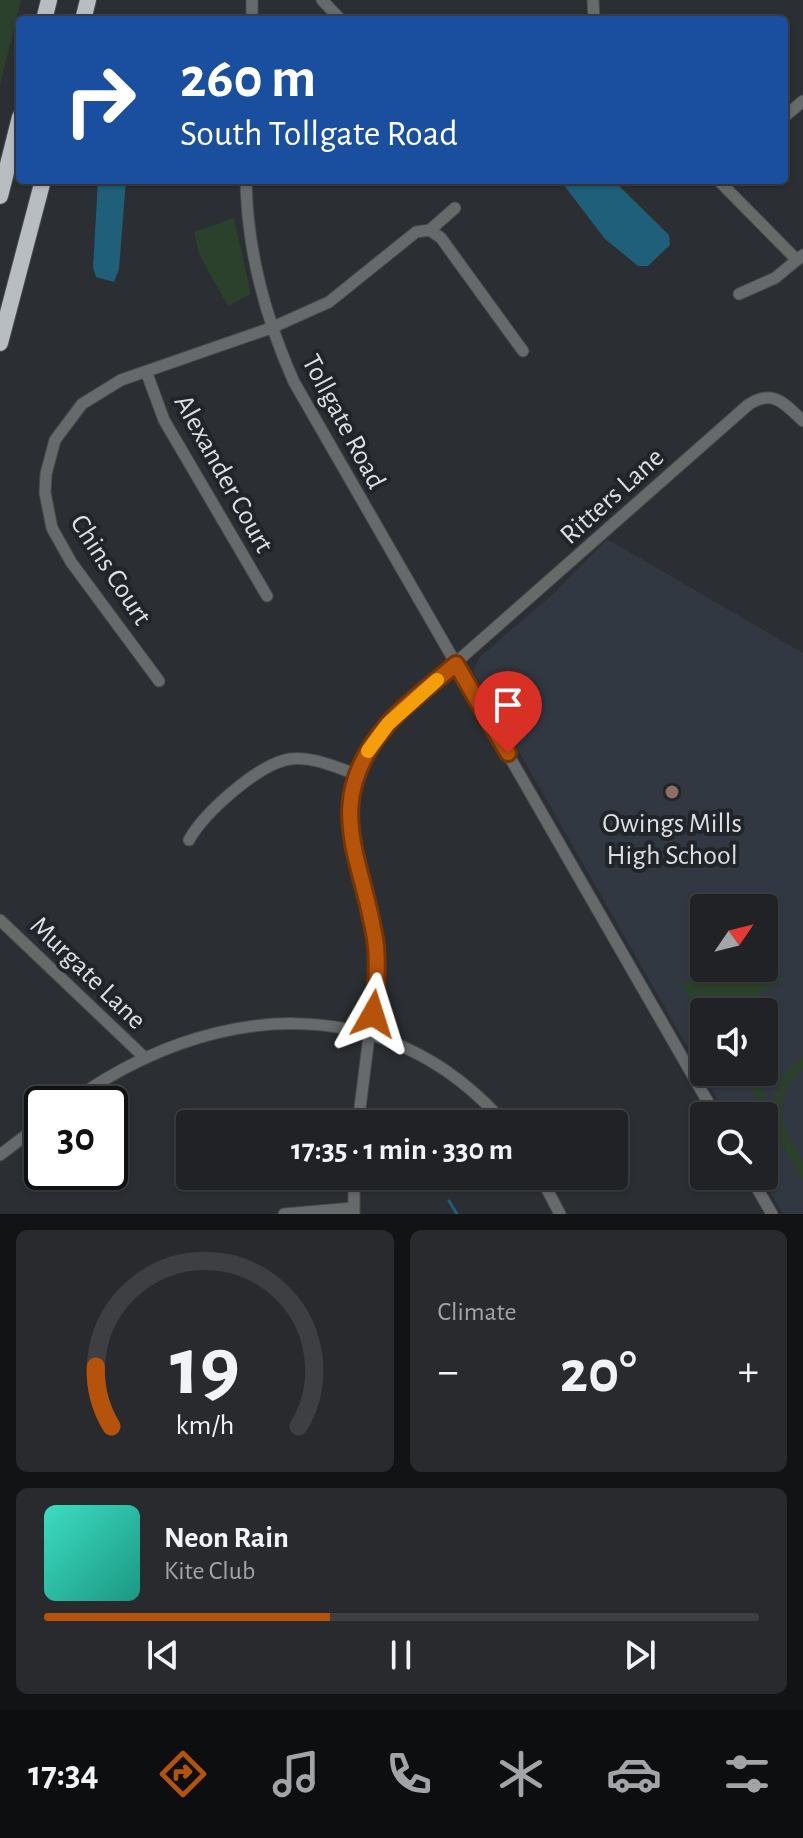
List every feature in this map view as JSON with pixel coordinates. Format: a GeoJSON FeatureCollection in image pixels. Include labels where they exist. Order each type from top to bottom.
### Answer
{"type":"FeatureCollection","features":[{"type":"Feature","properties":{"kind":"highway"},"geometry":{"type":"LineString","coordinates":[[0,196],[16,133]]}},
{"type":"Feature","properties":{"kind":"highway"},"geometry":{"type":"LineString","coordinates":[[0,343],[42,184]]}},
{"type":"Feature","properties":{"kind":"street"},"geometry":{"type":"LineString","coordinates":[[322,0],[337,16]]}},
{"type":"Feature","properties":{"kind":"street","name":"Tollgate Road"},"geometry":{"type":"LineString","coordinates":[[246,184],[254,262],[271,328],[308,410],[708,1102]]}},
{"type":"Feature","properties":{"kind":"street"},"geometry":{"type":"LineString","coordinates":[[722,184],[800,258],[775,278],[739,294]]}},
{"type":"Feature","properties":{"kind":"street","name":"Chins Court"},"geometry":{"type":"LineString","coordinates":[[159,681],[60,545],[52,528],[45,493],[55,440],[72,413],[106,387],[271,328],[329,302],[416,232],[430,230],[455,208]]}},
{"type":"Feature","properties":{"kind":"street"},"geometry":{"type":"LineString","coordinates":[[430,230],[441,238],[523,351]]}},
{"type":"Feature","properties":{"kind":"street","name":"Alexander Court"},"geometry":{"type":"LineString","coordinates":[[146,371],[164,420],[267,596]]}},
{"type":"Feature","properties":{"kind":"street","name":"Ritters Lane"},"geometry":{"type":"LineString","coordinates":[[356,774],[388,724],[758,398],[765,395],[781,400],[803,421]]}},
{"type":"Feature","properties":{"kind":"street"},"geometry":{"type":"LineString","coordinates":[[189,840],[208,814],[279,762],[316,761],[356,774],[349,827],[376,946],[376,994],[360,1110]]}},
{"type":"Feature","properties":{"kind":"street","name":"Murgate Lane"},"geometry":{"type":"LineString","coordinates":[[0,920],[145,1058]]}},
{"type":"Feature","properties":{"kind":"street"},"geometry":{"type":"LineString","coordinates":[[98,1086],[145,1058],[205,1035],[265,1024],[322,1024],[370,1033],[436,1063],[492,1110]]}},
{"type":"Feature","properties":{"kind":"street"},"geometry":{"type":"LineString","coordinates":[[0,1155],[24,1137]]}},
{"type":"Feature","properties":{"kind":"street"},"geometry":{"type":"LineString","coordinates":[[284,1214],[354,1211],[354,1190]]}},
{"type":"Feature","properties":{"kind":"street"},"geometry":{"type":"LineString","coordinates":[[547,1190],[560,1214]]}},
{"type":"Feature","properties":{"kind":"street"},"geometry":{"type":"LineString","coordinates":[[758,1190],[772,1214]]}},
{"type":"Feature","properties":{"kind":"shaded area","name":"Owings Mills High School"},"geometry":{"type":"Polygon","coordinates":[[[607,539],[803,653],[803,1214],[783,1214],[769,1190],[778,1190],[778,1102],[719,1102],[710,1086],[778,1086],[778,998],[690,998],[690,1051],[473,671],[480,657],[554,593],[607,539]]]}},
{"type":"Feature","properties":{"kind":"green space"},"geometry":{"type":"Polygon","coordinates":[[[0,0],[21,0],[16,16],[0,85],[0,0]]]}},
{"type":"Feature","properties":{"kind":"green space"},"geometry":{"type":"Polygon","coordinates":[[[234,218],[251,294],[228,306],[199,254],[194,232],[234,218]]]}},
{"type":"Feature","properties":{"kind":"green space"},"geometry":{"type":"Polygon","coordinates":[[[778,970],[784,980],[756,998],[690,999],[682,985],[690,980],[778,982],[778,970]]]}},
{"type":"Feature","properties":{"kind":"green space"},"geometry":{"type":"Polygon","coordinates":[[[803,1058],[803,1070],[787,1088],[781,1110],[787,1133],[803,1160],[803,1179],[778,1137],[778,1102],[772,1102],[785,1072],[803,1058]]]}},
{"type":"Feature","properties":{"kind":"green space"},"geometry":{"type":"Polygon","coordinates":[[[760,1086],[770,1102],[757,1102],[750,1090],[760,1086]]]}},
{"type":"Feature","properties":{"kind":"water"},"geometry":{"type":"Polygon","coordinates":[[[98,184],[126,184],[119,269],[114,282],[96,277],[93,267],[98,184]]]}},
{"type":"Feature","properties":{"kind":"water"},"geometry":{"type":"Polygon","coordinates":[[[563,184],[617,184],[669,235],[670,245],[648,266],[638,266],[605,239],[563,184]]]}},
{"type":"Feature","properties":{"kind":"waterway"},"geometry":{"type":"LineString","coordinates":[[449,1201],[457,1214]]}},
{"type":"Feature","properties":{"kind":"slow traffic"},"geometry":{"type":"LineString","coordinates":[[368,751],[388,724],[437,680]]}},
{"type":"Feature","properties":{"kind":"place","name":"Owings Mills High School"},"geometry":{"type":"Point","coordinates":[672,792]}},
{"type":"Feature","properties":{"kind":"route"},"geometry":{"type":"LineString","coordinates":[[373,1014],[376,946],[349,827],[356,774],[388,724],[456,664],[508,753]]}}]}
